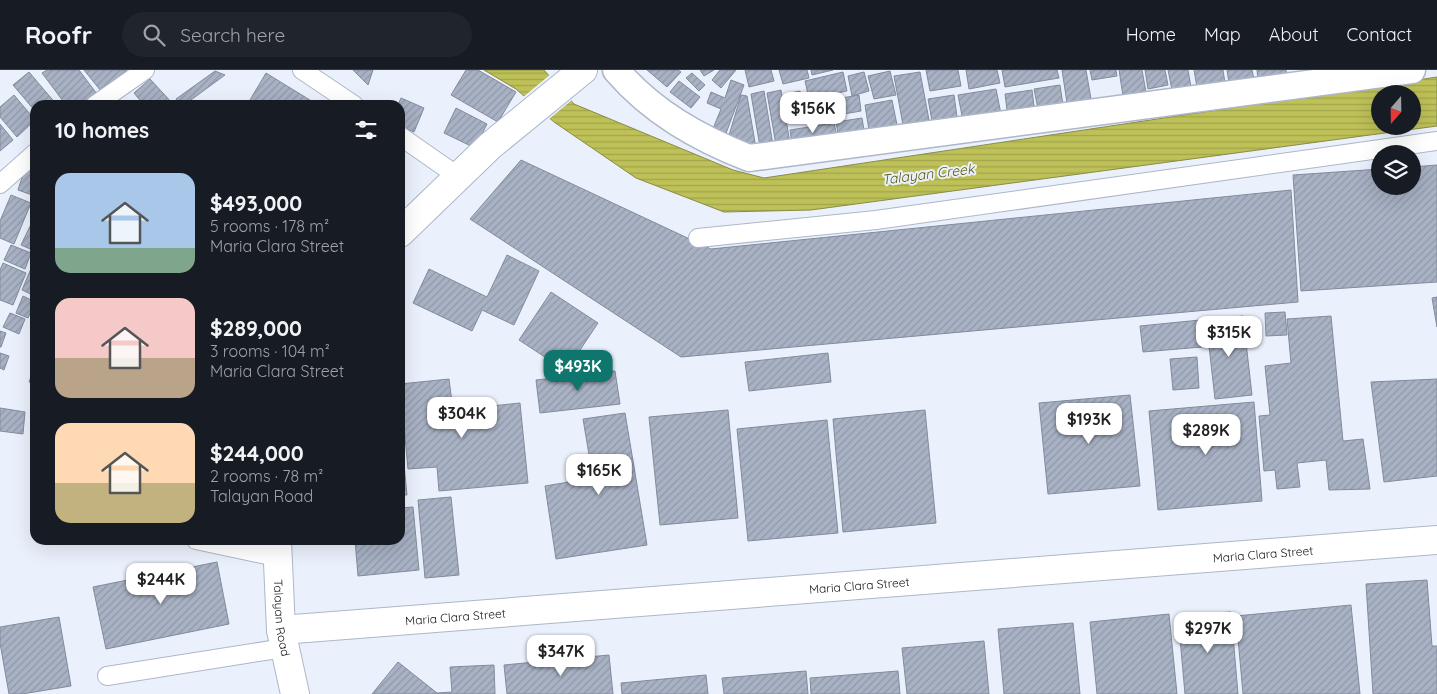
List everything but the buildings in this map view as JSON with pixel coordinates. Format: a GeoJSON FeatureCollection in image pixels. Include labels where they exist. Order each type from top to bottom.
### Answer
{"type":"FeatureCollection","features":[{"type":"Feature","properties":{"kind":"street"},"geometry":{"type":"LineString","coordinates":[[405,228],[490,146],[583,70]]}},
{"type":"Feature","properties":{"kind":"street"},"geometry":{"type":"LineString","coordinates":[[616,70],[646,101],[670,118],[712,143],[749,158],[1412,70]]}},
{"type":"Feature","properties":{"kind":"street","name":"Maria Clara Street"},"geometry":{"type":"LineString","coordinates":[[283,639],[1437,540]]}},
{"type":"Feature","properties":{"kind":"street","name":"Talayan Road"},"geometry":{"type":"LineString","coordinates":[[276,548],[283,639],[295,694]]}},
{"type":"Feature","properties":{"kind":"lane"},"geometry":{"type":"LineString","coordinates":[[101,100],[145,70]]}},
{"type":"Feature","properties":{"kind":"lane"},"geometry":{"type":"LineString","coordinates":[[302,70],[347,100]]}},
{"type":"Feature","properties":{"kind":"lane"},"geometry":{"type":"LineString","coordinates":[[405,140],[454,182]]}},
{"type":"Feature","properties":{"kind":"lane"},"geometry":{"type":"LineString","coordinates":[[698,238],[876,220],[1437,141]]}},
{"type":"Feature","properties":{"kind":"lane"},"geometry":{"type":"LineString","coordinates":[[0,184],[30,157]]}},
{"type":"Feature","properties":{"kind":"lane"},"geometry":{"type":"LineString","coordinates":[[246,545],[276,548]]}},
{"type":"Feature","properties":{"kind":"lane"},"geometry":{"type":"LineString","coordinates":[[107,676],[283,639]]}},
{"type":"Feature","properties":{"kind":"water","name":"Talayan Creek"},"geometry":{"type":"Polygon","coordinates":[[[484,70],[544,70],[574,104],[733,170],[764,178],[1371,87],[1371,135],[811,210],[724,212],[636,178],[554,122],[516,89],[484,70]]]}},
{"type":"Feature","properties":{"kind":"water"},"geometry":{"type":"Polygon","coordinates":[[[1437,77],[1437,126],[1421,128],[1421,85],[1384,85],[1437,77]]]}},
{"type":"Feature","properties":{"kind":"pier"},"geometry":{"type":"Polygon","coordinates":[[[551,74],[572,100],[548,120],[522,98],[551,74]]]}}]}
